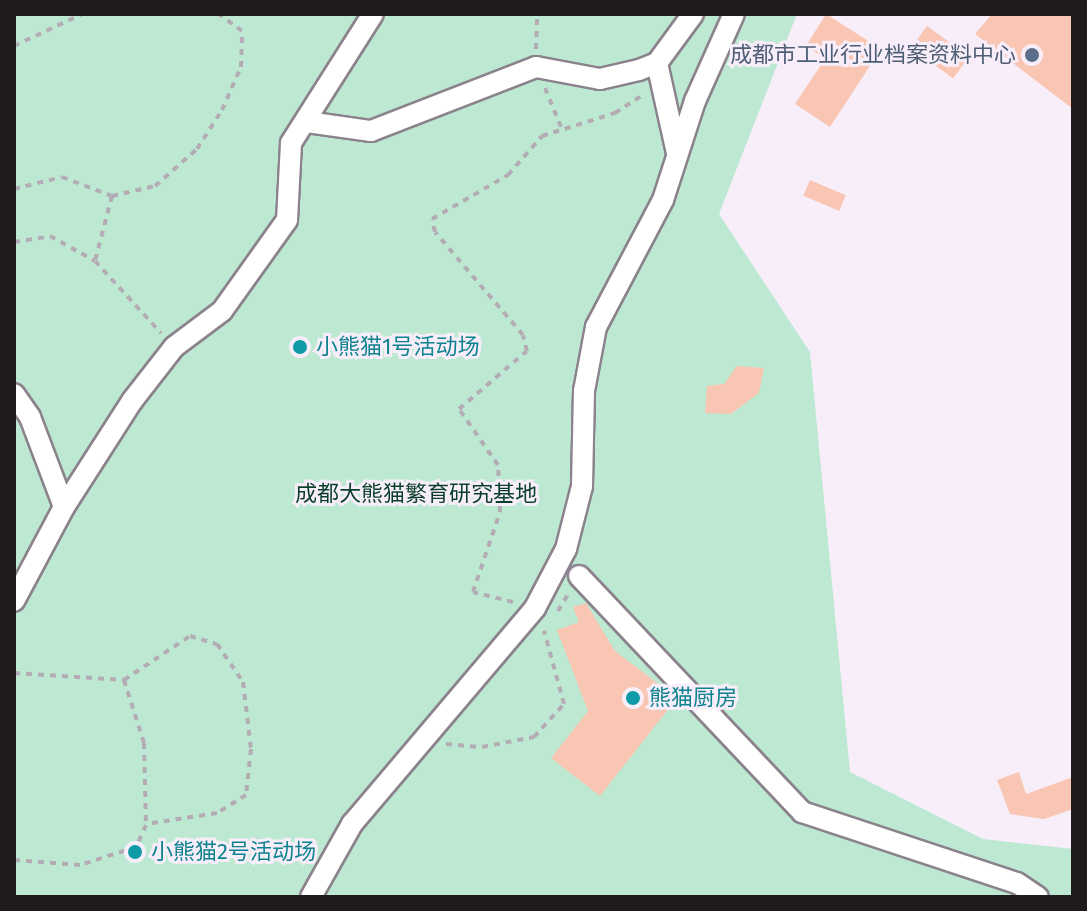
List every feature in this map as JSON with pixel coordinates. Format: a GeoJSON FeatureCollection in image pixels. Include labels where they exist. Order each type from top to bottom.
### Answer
{"type":"FeatureCollection","features":[{"type":"Feature","properties":{"kind":"lane"},"geometry":{"type":"LineString","coordinates":[[14,601],[64,507],[174,347],[222,311],[287,220],[291,143],[373,14]]}},
{"type":"Feature","properties":{"kind":"lane"},"geometry":{"type":"LineString","coordinates":[[677,153],[659,73],[693,14]]}},
{"type":"Feature","properties":{"kind":"lane"},"geometry":{"type":"LineString","coordinates":[[311,897],[352,824],[535,608],[566,549],[582,486],[584,391],[596,327],[663,200],[677,153],[734,14]]}},
{"type":"Feature","properties":{"kind":"lane"},"geometry":{"type":"LineString","coordinates":[[307,122],[371,131],[536,67],[600,79],[659,73]]}},
{"type":"Feature","properties":{"kind":"lane"},"geometry":{"type":"LineString","coordinates":[[14,394],[30,417],[64,507]]}},
{"type":"Feature","properties":{"kind":"lane"},"geometry":{"type":"LineString","coordinates":[[579,576],[802,812],[1017,883],[1038,897]]}},
{"type":"Feature","properties":{"kind":"path"},"geometry":{"type":"LineString","coordinates":[[14,46],[82,14]]}},
{"type":"Feature","properties":{"kind":"path"},"geometry":{"type":"LineString","coordinates":[[14,189],[62,177],[112,196],[155,186],[197,149],[222,110],[241,67],[242,31],[219,14]]}},
{"type":"Feature","properties":{"kind":"path"},"geometry":{"type":"LineString","coordinates":[[535,608],[473,592],[500,512],[498,465],[459,409],[527,351],[523,335],[435,232],[432,219],[508,175],[542,136],[615,113],[659,73]]}},
{"type":"Feature","properties":{"kind":"path"},"geometry":{"type":"LineString","coordinates":[[95,261],[112,196]]}},
{"type":"Feature","properties":{"kind":"path"},"geometry":{"type":"LineString","coordinates":[[14,242],[50,236],[95,261],[174,347]]}},
{"type":"Feature","properties":{"kind":"path"},"geometry":{"type":"LineString","coordinates":[[420,743],[482,747],[534,737],[564,704],[541,636],[579,576]]}},
{"type":"Feature","properties":{"kind":"path"},"geometry":{"type":"LineString","coordinates":[[14,673],[124,680],[190,636],[217,644],[243,682],[251,749],[246,795],[217,813],[146,825]]}},
{"type":"Feature","properties":{"kind":"path"},"geometry":{"type":"LineString","coordinates":[[14,860],[80,865],[136,847],[146,825],[144,743],[124,680]]}},
{"type":"Feature","properties":{"kind":"green space","name":"成都大熊猫繁育研究基地"},"geometry":{"type":"Polygon","coordinates":[[[14,14],[797,14],[719,214],[810,352],[850,772],[983,839],[1073,849],[1073,897],[14,897],[14,14]]]}},
{"type":"Feature","properties":{"kind":"building"},"geometry":{"type":"Polygon","coordinates":[[[826,14],[881,49],[830,127],[795,104],[825,59],[806,46],[826,14]]]}},
{"type":"Feature","properties":{"kind":"building"},"geometry":{"type":"Polygon","coordinates":[[[992,14],[1073,14],[1073,109],[975,34],[992,14]]]}},
{"type":"Feature","properties":{"kind":"building"},"geometry":{"type":"Polygon","coordinates":[[[927,26],[969,57],[953,78],[911,48],[927,26]]]}},
{"type":"Feature","properties":{"kind":"building"},"geometry":{"type":"Polygon","coordinates":[[[810,180],[846,195],[839,211],[803,196],[810,180]]]}},
{"type":"Feature","properties":{"kind":"building"},"geometry":{"type":"Polygon","coordinates":[[[737,366],[764,368],[759,393],[731,414],[705,413],[707,386],[724,384],[737,366]]]}},
{"type":"Feature","properties":{"kind":"building","name":"熊猫厨房"},"geometry":{"type":"Polygon","coordinates":[[[586,603],[615,651],[677,698],[600,796],[551,758],[588,711],[557,630],[579,622],[573,607],[586,603]]]}},
{"type":"Feature","properties":{"kind":"building"},"geometry":{"type":"Polygon","coordinates":[[[1019,772],[1026,794],[1073,777],[1073,809],[1044,819],[1010,814],[997,780],[1019,772]]]}},
{"type":"Feature","properties":{"kind":"place","name":"成都市工业行业档案资料中心"},"geometry":{"type":"Point","coordinates":[1032,55]}},
{"type":"Feature","properties":{"kind":"place","name":"小熊猫1号活动场"},"geometry":{"type":"Point","coordinates":[300,347]}},
{"type":"Feature","properties":{"kind":"place","name":"熊猫厨房"},"geometry":{"type":"Point","coordinates":[633,698]}},
{"type":"Feature","properties":{"kind":"place","name":"小熊猫2号活动场"},"geometry":{"type":"Point","coordinates":[135,852]}}]}
